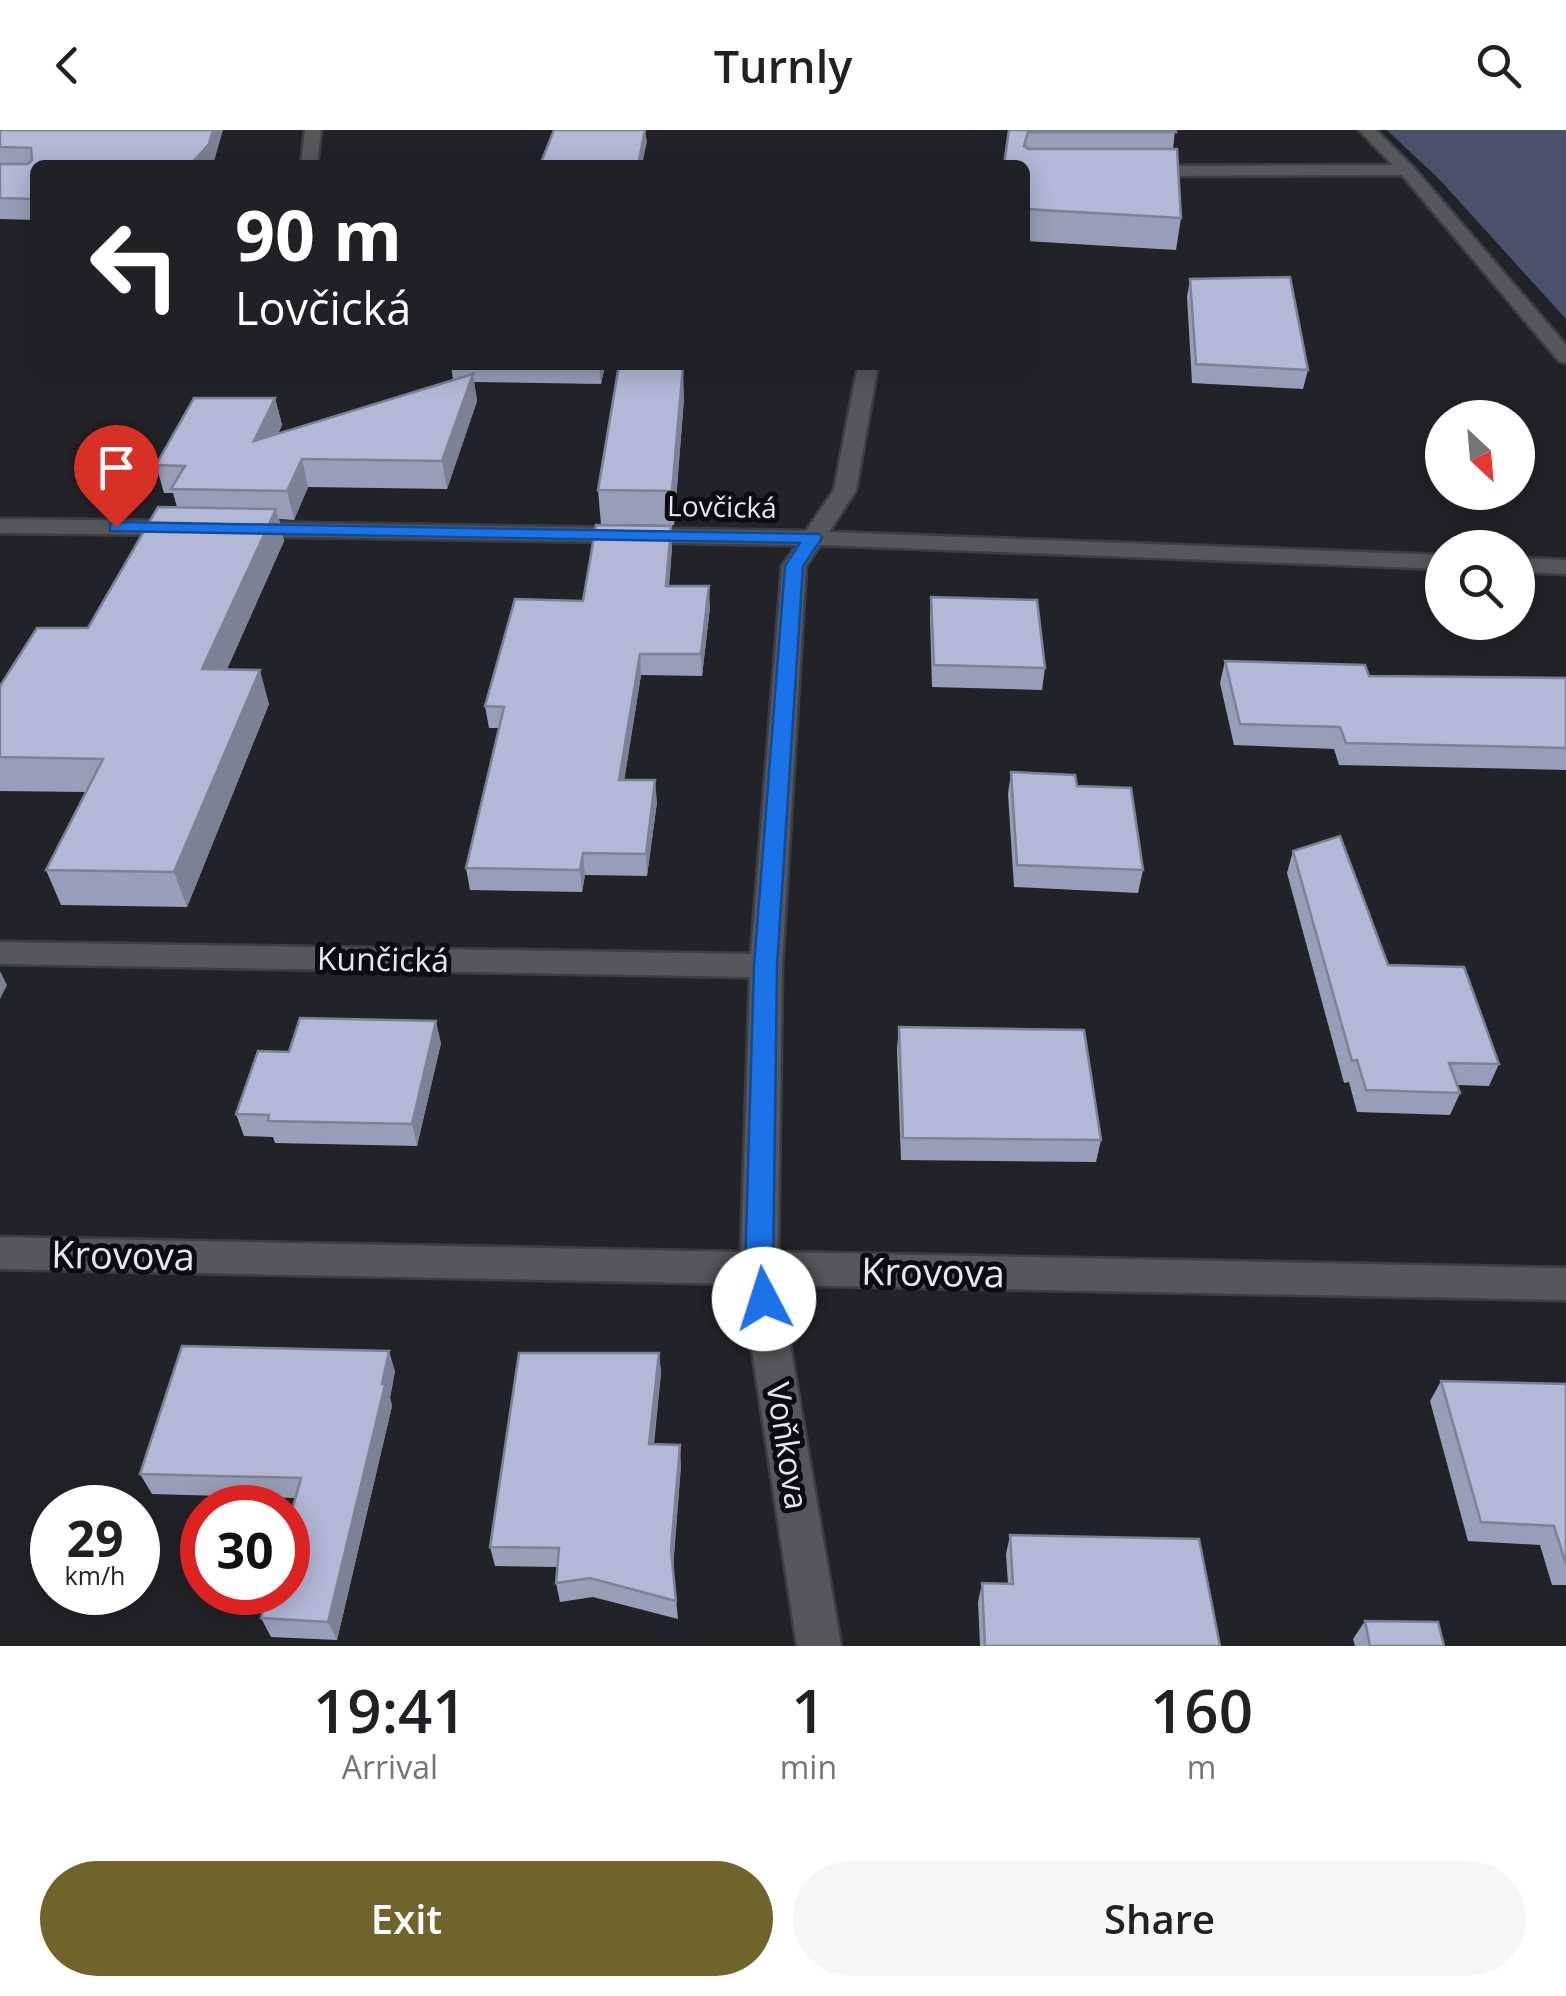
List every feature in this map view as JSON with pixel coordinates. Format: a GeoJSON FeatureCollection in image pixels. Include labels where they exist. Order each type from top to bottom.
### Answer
{"type":"FeatureCollection","features":[{"type":"Feature","properties":{"kind":"street"},"geometry":{"type":"LineString","coordinates":[[310,160],[313,130]]}},
{"type":"Feature","properties":{"kind":"street"},"geometry":{"type":"LineString","coordinates":[[1367,130],[1407,170],[1566,357]]}},
{"type":"Feature","properties":{"kind":"street"},"geometry":{"type":"LineString","coordinates":[[1120,171],[1407,170]]}},
{"type":"Feature","properties":{"kind":"street","name":"Voňkova"},"geometry":{"type":"LineString","coordinates":[[818,1646],[759,1270],[766,966],[794,566],[845,490],[867,370]]}},
{"type":"Feature","properties":{"kind":"street","name":"Lovčická"},"geometry":{"type":"LineString","coordinates":[[0,526],[813,538],[1425,561]]}},
{"type":"Feature","properties":{"kind":"street"},"geometry":{"type":"LineString","coordinates":[[1535,566],[1566,567]]}},
{"type":"Feature","properties":{"kind":"street","name":"Kunčická"},"geometry":{"type":"LineString","coordinates":[[0,953],[766,966]]}},
{"type":"Feature","properties":{"kind":"street","name":"Krovova"},"geometry":{"type":"LineString","coordinates":[[0,1253],[1566,1284]]}},
{"type":"Feature","properties":{"kind":"shaded area"},"geometry":{"type":"Polygon","coordinates":[[[1387,130],[1566,130],[1566,319],[1439,179],[1387,130]]]}},
{"type":"Feature","properties":{"kind":"building"},"geometry":{"type":"Polygon","coordinates":[[[0,130],[213,130],[209,144],[195,160],[32,160],[31,148],[0,147],[0,130]]]}},
{"type":"Feature","properties":{"kind":"building"},"geometry":{"type":"Polygon","coordinates":[[[554,130],[645,130],[639,160],[542,160],[554,130]]]}},
{"type":"Feature","properties":{"kind":"building"},"geometry":{"type":"Polygon","coordinates":[[[1009,130],[1175,130],[1028,132],[1024,146],[1177,149],[1181,218],[1030,209],[1030,160],[1005,160],[1009,130]]]}},
{"type":"Feature","properties":{"kind":"building"},"geometry":{"type":"Polygon","coordinates":[[[0,164],[28,164],[30,199],[0,198],[0,164]]]}},
{"type":"Feature","properties":{"kind":"building"},"geometry":{"type":"Polygon","coordinates":[[[1290,277],[1308,370],[1196,364],[1190,279],[1290,277]]]}},
{"type":"Feature","properties":{"kind":"building"},"geometry":{"type":"Polygon","coordinates":[[[618,370],[683,370],[672,491],[598,490],[618,370]]]}},
{"type":"Feature","properties":{"kind":"building"},"geometry":{"type":"Polygon","coordinates":[[[473,374],[442,461],[302,459],[287,491],[171,489],[185,466],[156,465],[194,398],[275,398],[254,441],[473,374]]]}},
{"type":"Feature","properties":{"kind":"building"},"geometry":{"type":"Polygon","coordinates":[[[158,507],[276,509],[202,669],[260,670],[174,872],[46,870],[103,759],[0,757],[0,686],[37,628],[88,628],[158,507]]]}},
{"type":"Feature","properties":{"kind":"building"},"geometry":{"type":"Polygon","coordinates":[[[596,525],[671,526],[666,586],[709,586],[701,654],[640,654],[619,780],[655,780],[646,854],[583,853],[580,870],[466,868],[504,707],[485,706],[515,599],[583,601],[596,525]]]}},
{"type":"Feature","properties":{"kind":"building"},"geometry":{"type":"Polygon","coordinates":[[[931,597],[1037,600],[1045,668],[934,665],[931,597]]]}},
{"type":"Feature","properties":{"kind":"building"},"geometry":{"type":"Polygon","coordinates":[[[1225,661],[1365,665],[1369,676],[1566,678],[1566,748],[1346,743],[1340,727],[1240,724],[1225,661]]]}},
{"type":"Feature","properties":{"kind":"building"},"geometry":{"type":"Polygon","coordinates":[[[1011,772],[1075,775],[1077,786],[1131,788],[1143,870],[1017,865],[1011,772]]]}},
{"type":"Feature","properties":{"kind":"building"},"geometry":{"type":"Polygon","coordinates":[[[1340,836],[1388,965],[1464,967],[1499,1064],[1449,1063],[1460,1093],[1366,1090],[1357,1060],[1352,1061],[1293,851],[1340,836]]]}},
{"type":"Feature","properties":{"kind":"building"},"geometry":{"type":"Polygon","coordinates":[[[300,1018],[436,1021],[412,1124],[268,1121],[269,1115],[236,1114],[258,1051],[289,1052],[300,1018]]]}},
{"type":"Feature","properties":{"kind":"building"},"geometry":{"type":"Polygon","coordinates":[[[899,1027],[1084,1030],[1101,1140],[903,1138],[899,1027]]]}},
{"type":"Feature","properties":{"kind":"building"},"geometry":{"type":"Polygon","coordinates":[[[182,1346],[389,1351],[382,1384],[385,1385],[328,1622],[261,1618],[310,1615],[310,1485],[299,1485],[301,1478],[140,1474],[182,1346]]]}},
{"type":"Feature","properties":{"kind":"building"},"geometry":{"type":"Polygon","coordinates":[[[519,1353],[659,1353],[649,1444],[680,1445],[671,1550],[676,1601],[590,1578],[556,1583],[559,1548],[490,1547],[519,1353]]]}},
{"type":"Feature","properties":{"kind":"building"},"geometry":{"type":"Polygon","coordinates":[[[1441,1381],[1566,1384],[1566,1564],[1554,1526],[1481,1522],[1441,1381]]]}},
{"type":"Feature","properties":{"kind":"building"},"geometry":{"type":"Polygon","coordinates":[[[1010,1535],[1199,1539],[1220,1646],[985,1646],[982,1583],[1013,1584],[1010,1535]]]}},
{"type":"Feature","properties":{"kind":"building"},"geometry":{"type":"Polygon","coordinates":[[[1365,1621],[1438,1622],[1444,1646],[1370,1646],[1365,1621]]]}},
{"type":"Feature","properties":{"kind":"route"},"geometry":{"type":"LineString","coordinates":[[116,527],[813,538],[794,566],[766,966],[759,1270],[764,1299]]}}]}
